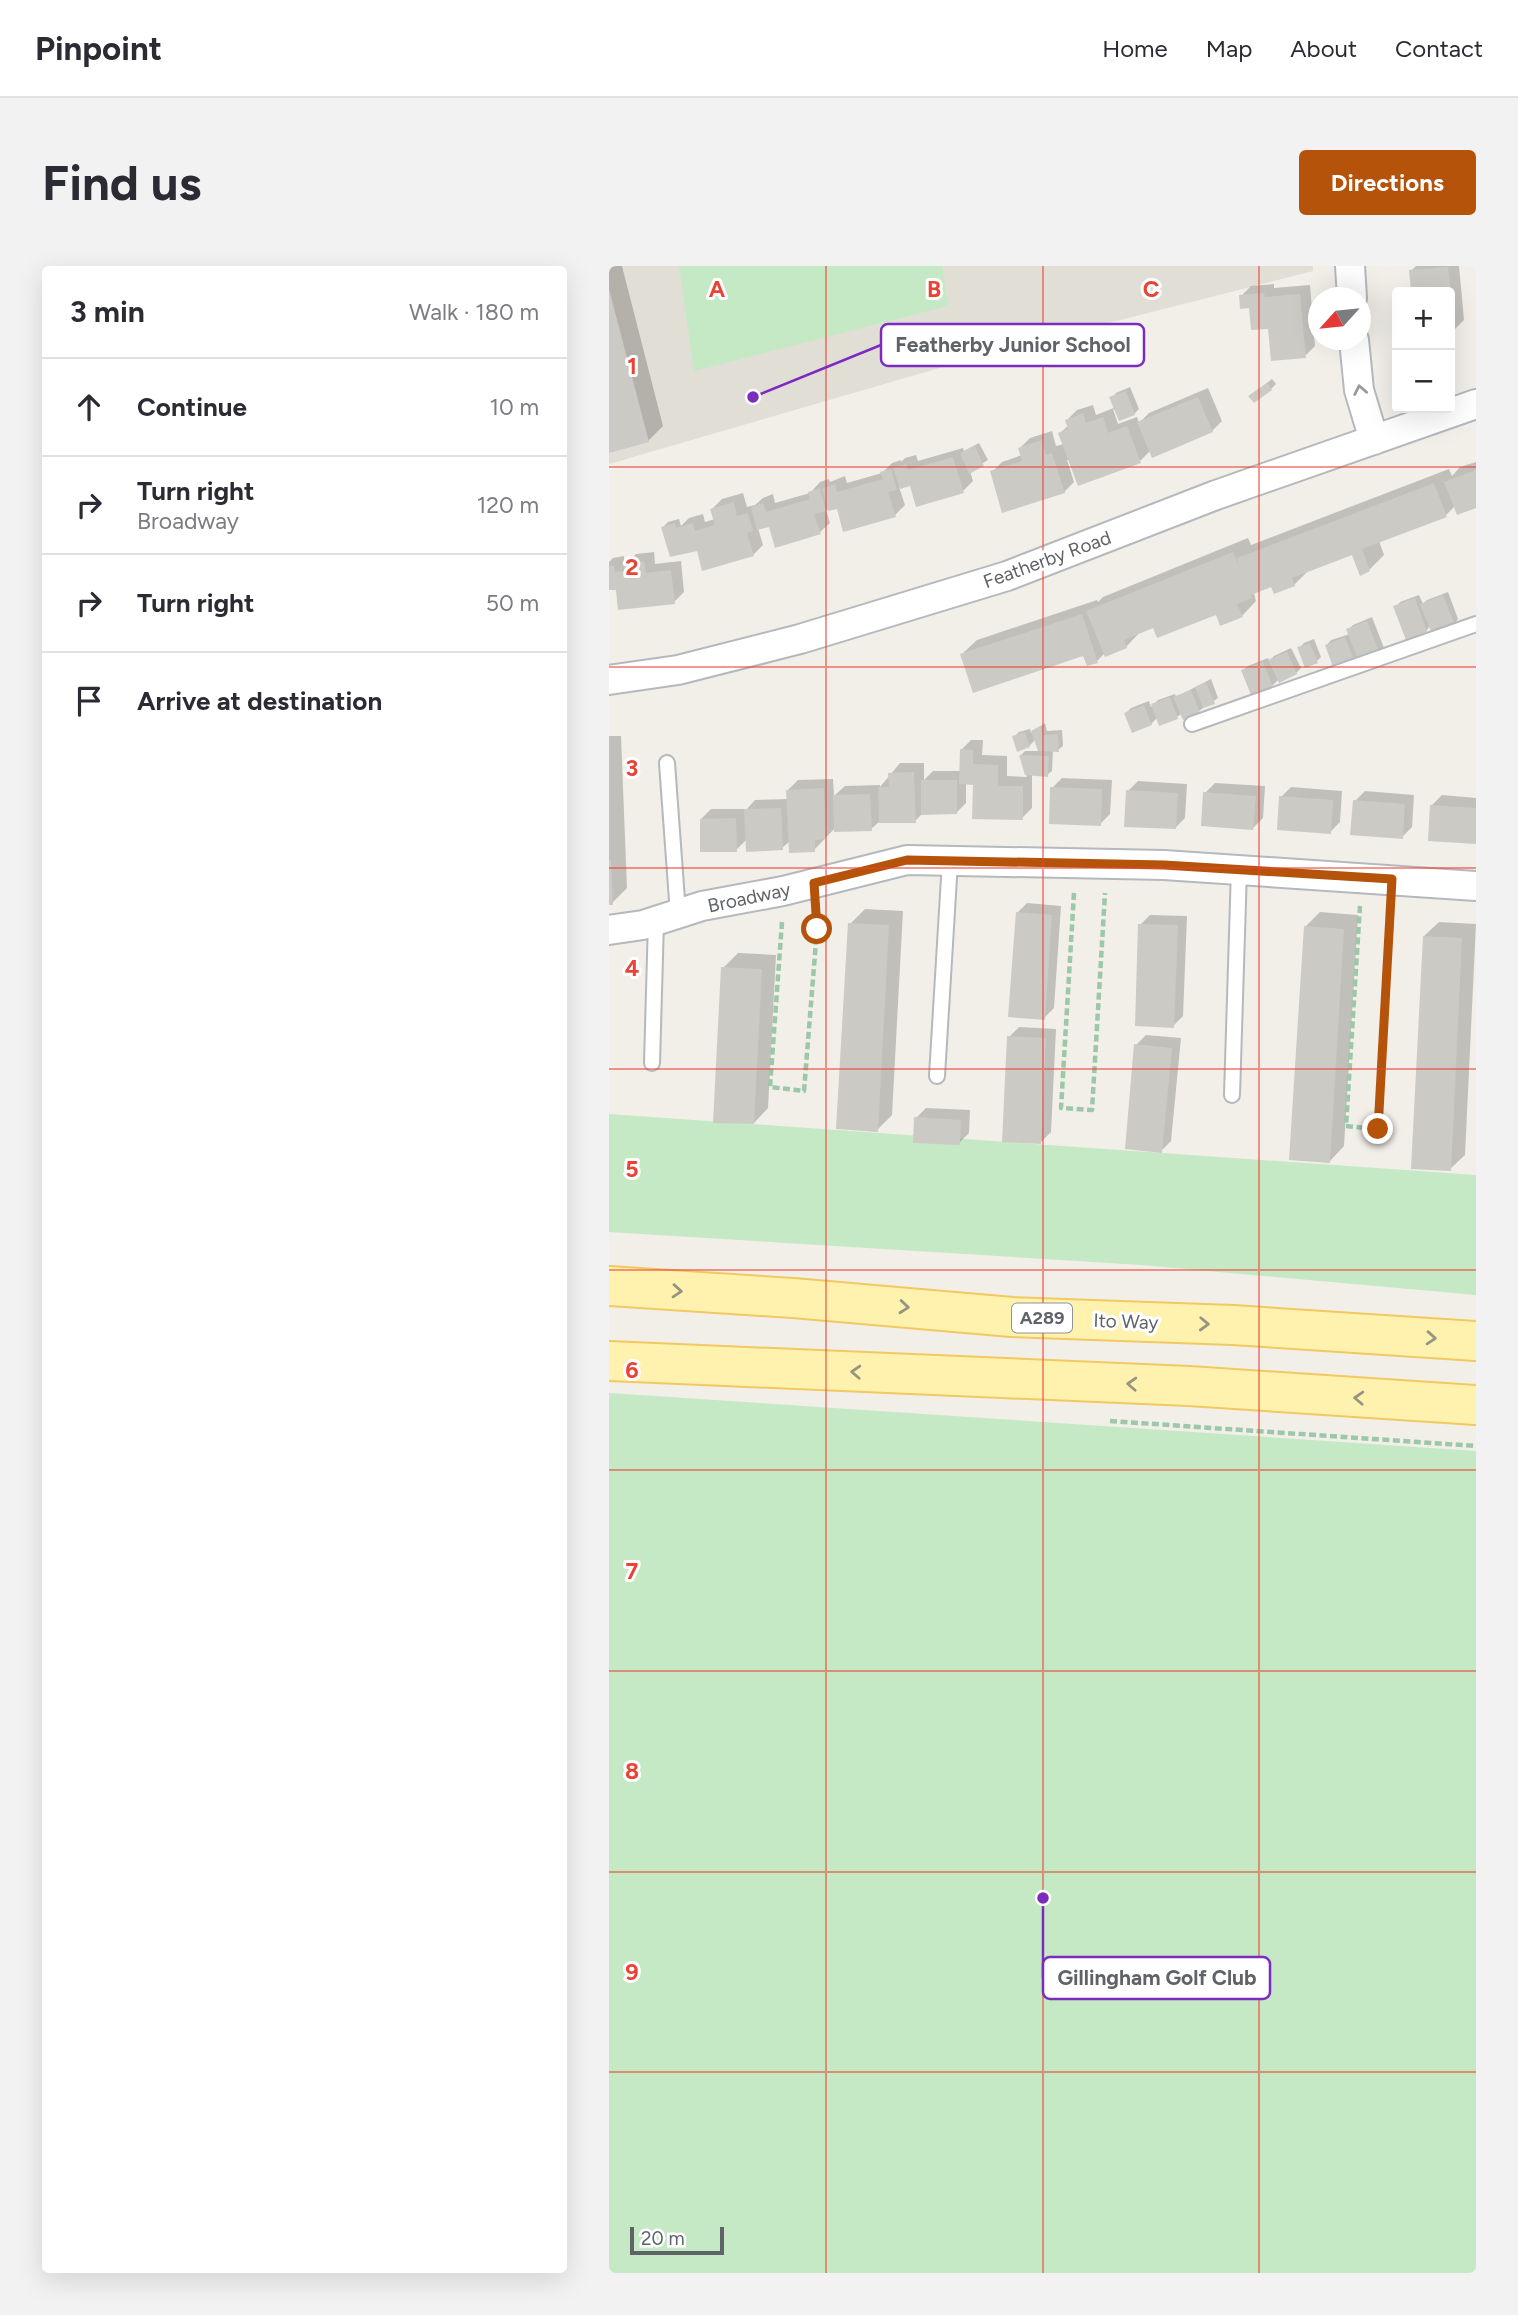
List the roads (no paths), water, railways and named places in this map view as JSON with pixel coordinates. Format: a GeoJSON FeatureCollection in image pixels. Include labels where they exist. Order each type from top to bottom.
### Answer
{"type":"FeatureCollection","features":[{"type":"Feature","properties":{"kind":"main road","name":"Ito Way"},"geometry":{"type":"LineString","coordinates":[[609,1286],[793,1298],[1012,1317],[1233,1325],[1476,1341]]}},
{"type":"Feature","properties":{"kind":"main road"},"geometry":{"type":"LineString","coordinates":[[609,1361],[1189,1386],[1476,1405]]}},
{"type":"Feature","properties":{"kind":"street"},"geometry":{"type":"LineString","coordinates":[[1349,266],[1351,287]]}},
{"type":"Feature","properties":{"kind":"street"},"geometry":{"type":"LineString","coordinates":[[1356,350],[1359,390],[1374,440]]}},
{"type":"Feature","properties":{"kind":"street","name":"Featherby Road"},"geometry":{"type":"LineString","coordinates":[[609,680],[678,670],[787,642],[1007,576],[1216,495],[1476,404]]}},
{"type":"Feature","properties":{"kind":"street","name":"Broadway"},"geometry":{"type":"LineString","coordinates":[[609,930],[907,860],[1164,865],[1476,886]]}},
{"type":"Feature","properties":{"kind":"lane"},"geometry":{"type":"LineString","coordinates":[[1192,724],[1476,624]]}},
{"type":"Feature","properties":{"kind":"lane"},"geometry":{"type":"LineString","coordinates":[[652,1063],[667,918],[667,763]]}},
{"type":"Feature","properties":{"kind":"lane"},"geometry":{"type":"LineString","coordinates":[[937,1076],[950,861]]}},
{"type":"Feature","properties":{"kind":"lane"},"geometry":{"type":"LineString","coordinates":[[1232,1095],[1239,869]]}},
{"type":"Feature","properties":{"kind":"place","name":"Featherby Junior School"},"geometry":{"type":"Point","coordinates":[753,397]}},
{"type":"Feature","properties":{"kind":"place","name":"Gillingham Golf Club"},"geometry":{"type":"Point","coordinates":[1043,1898]}}]}
